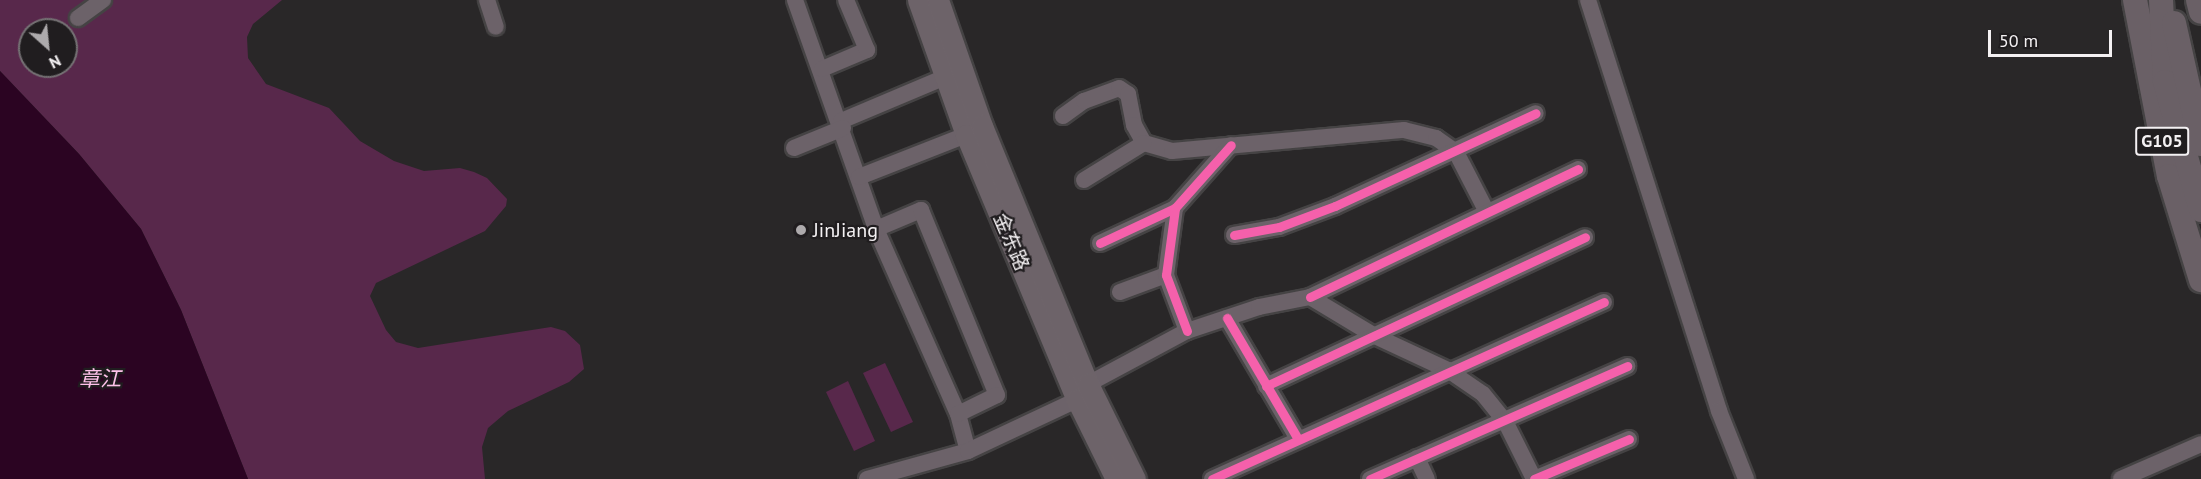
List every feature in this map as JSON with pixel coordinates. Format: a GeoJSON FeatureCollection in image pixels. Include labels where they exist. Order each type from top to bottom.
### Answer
{"type":"FeatureCollection","features":[{"type":"Feature","properties":{"kind":"highway","name":"G105"},"geometry":{"type":"LineString","coordinates":[[2135,0],[2169,176],[2201,280]]}},
{"type":"Feature","properties":{"kind":"highway"},"geometry":{"type":"LineString","coordinates":[[2161,0],[2165,81],[2201,210]]}},
{"type":"Feature","properties":{"kind":"highway"},"geometry":{"type":"LineString","coordinates":[[2169,0],[2201,144]]}},
{"type":"Feature","properties":{"kind":"highway"},"geometry":{"type":"LineString","coordinates":[[2198,0],[2201,12]]}},
{"type":"Feature","properties":{"kind":"main road","name":"金东路"},"geometry":{"type":"LineString","coordinates":[[918,0],[966,135],[1082,392],[1135,479]]}},
{"type":"Feature","properties":{"kind":"main road","name":"金东路"},"geometry":{"type":"LineString","coordinates":[[938,0],[982,126],[1116,479]]}},
{"type":"Feature","properties":{"kind":"street"},"geometry":{"type":"LineString","coordinates":[[78,18],[103,0]]}},
{"type":"Feature","properties":{"kind":"street"},"geometry":{"type":"LineString","coordinates":[[487,0],[496,27]]}},
{"type":"Feature","properties":{"kind":"street"},"geometry":{"type":"LineString","coordinates":[[795,0],[842,125],[876,229],[958,414],[968,452]]}},
{"type":"Feature","properties":{"kind":"street"},"geometry":{"type":"LineString","coordinates":[[822,69],[867,50],[846,0]]}},
{"type":"Feature","properties":{"kind":"street"},"geometry":{"type":"LineString","coordinates":[[1588,0],[1719,411],[1746,479]]}},
{"type":"Feature","properties":{"kind":"street"},"geometry":{"type":"LineString","coordinates":[[794,148],[945,77]]}},
{"type":"Feature","properties":{"kind":"street"},"geometry":{"type":"LineString","coordinates":[[1064,116],[1084,100],[1119,88],[1128,94],[1134,125],[1144,143],[1172,151],[1404,130],[1436,138],[1456,152],[1486,210]]}},
{"type":"Feature","properties":{"kind":"street"},"geometry":{"type":"LineString","coordinates":[[1234,235],[1279,227],[1335,206],[1456,152],[1536,113]]}},
{"type":"Feature","properties":{"kind":"street"},"geometry":{"type":"LineString","coordinates":[[859,177],[966,135]]}},
{"type":"Feature","properties":{"kind":"street"},"geometry":{"type":"LineString","coordinates":[[1084,180],[1144,143]]}},
{"type":"Feature","properties":{"kind":"street"},"geometry":{"type":"LineString","coordinates":[[1100,243],[1175,208],[1231,145]]}},
{"type":"Feature","properties":{"kind":"street"},"geometry":{"type":"LineString","coordinates":[[867,479],[968,452],[1082,392],[1187,331],[1227,318],[1310,297],[1486,210],[1578,169]]}},
{"type":"Feature","properties":{"kind":"street"},"geometry":{"type":"LineString","coordinates":[[1175,208],[1166,275],[1187,331]]}},
{"type":"Feature","properties":{"kind":"street"},"geometry":{"type":"LineString","coordinates":[[876,229],[921,210],[997,395],[958,414]]}},
{"type":"Feature","properties":{"kind":"street"},"geometry":{"type":"LineString","coordinates":[[1266,386],[1585,237]]}},
{"type":"Feature","properties":{"kind":"street"},"geometry":{"type":"LineString","coordinates":[[1120,292],[1166,275]]}},
{"type":"Feature","properties":{"kind":"street"},"geometry":{"type":"LineString","coordinates":[[1310,297],[1375,336],[1448,370],[1483,394],[1505,421],[1534,479],[1629,439]]}},
{"type":"Feature","properties":{"kind":"street"},"geometry":{"type":"LineString","coordinates":[[1212,479],[1448,370],[1604,302]]}},
{"type":"Feature","properties":{"kind":"street"},"geometry":{"type":"LineString","coordinates":[[1227,318],[1298,439]]}},
{"type":"Feature","properties":{"kind":"street"},"geometry":{"type":"LineString","coordinates":[[1370,479],[1627,366]]}},
{"type":"Feature","properties":{"kind":"street"},"geometry":{"type":"LineString","coordinates":[[2121,479],[2201,444]]}},
{"type":"Feature","properties":{"kind":"street"},"geometry":{"type":"LineString","coordinates":[[1417,458],[1427,479]]}},
{"type":"Feature","properties":{"kind":"shaded area"},"geometry":{"type":"Polygon","coordinates":[[[0,0],[87,0],[97,14],[113,0],[282,0],[253,24],[247,37],[248,58],[266,84],[329,108],[360,141],[394,161],[424,171],[460,168],[474,172],[487,178],[507,199],[506,206],[485,231],[376,283],[370,296],[386,330],[396,342],[418,348],[551,327],[565,331],[580,345],[584,369],[569,382],[508,411],[488,428],[482,447],[485,479],[248,479],[181,310],[141,229],[79,154],[0,71],[0,0]]]}},
{"type":"Feature","properties":{"kind":"shaded area"},"geometry":{"type":"Polygon","coordinates":[[[885,363],[913,422],[891,432],[863,373],[885,363]]]}},
{"type":"Feature","properties":{"kind":"shaded area"},"geometry":{"type":"Polygon","coordinates":[[[848,381],[875,441],[854,451],[826,392],[848,381]]]}},
{"type":"Feature","properties":{"kind":"water","name":"章江"},"geometry":{"type":"Polygon","coordinates":[[[0,71],[79,154],[141,229],[181,310],[248,479],[0,479],[0,71]]]}},
{"type":"Feature","properties":{"kind":"cycle path"},"geometry":{"type":"LineString","coordinates":[[1234,235],[1279,227],[1335,206],[1536,113]]}},
{"type":"Feature","properties":{"kind":"cycle path"},"geometry":{"type":"LineString","coordinates":[[1187,331],[1166,275],[1175,208],[1231,145]]}},
{"type":"Feature","properties":{"kind":"cycle path"},"geometry":{"type":"LineString","coordinates":[[1310,297],[1578,169]]}},
{"type":"Feature","properties":{"kind":"cycle path"},"geometry":{"type":"LineString","coordinates":[[1100,243],[1175,208]]}},
{"type":"Feature","properties":{"kind":"cycle path"},"geometry":{"type":"LineString","coordinates":[[1266,386],[1585,237]]}},
{"type":"Feature","properties":{"kind":"cycle path"},"geometry":{"type":"LineString","coordinates":[[1212,479],[1604,302]]}},
{"type":"Feature","properties":{"kind":"cycle path"},"geometry":{"type":"LineString","coordinates":[[1227,318],[1298,439]]}},
{"type":"Feature","properties":{"kind":"cycle path"},"geometry":{"type":"LineString","coordinates":[[1370,479],[1627,366]]}},
{"type":"Feature","properties":{"kind":"cycle path"},"geometry":{"type":"LineString","coordinates":[[1534,479],[1629,439]]}},
{"type":"Feature","properties":{"kind":"place","name":"JinJiang"},"geometry":{"type":"Point","coordinates":[801,230]}}]}
